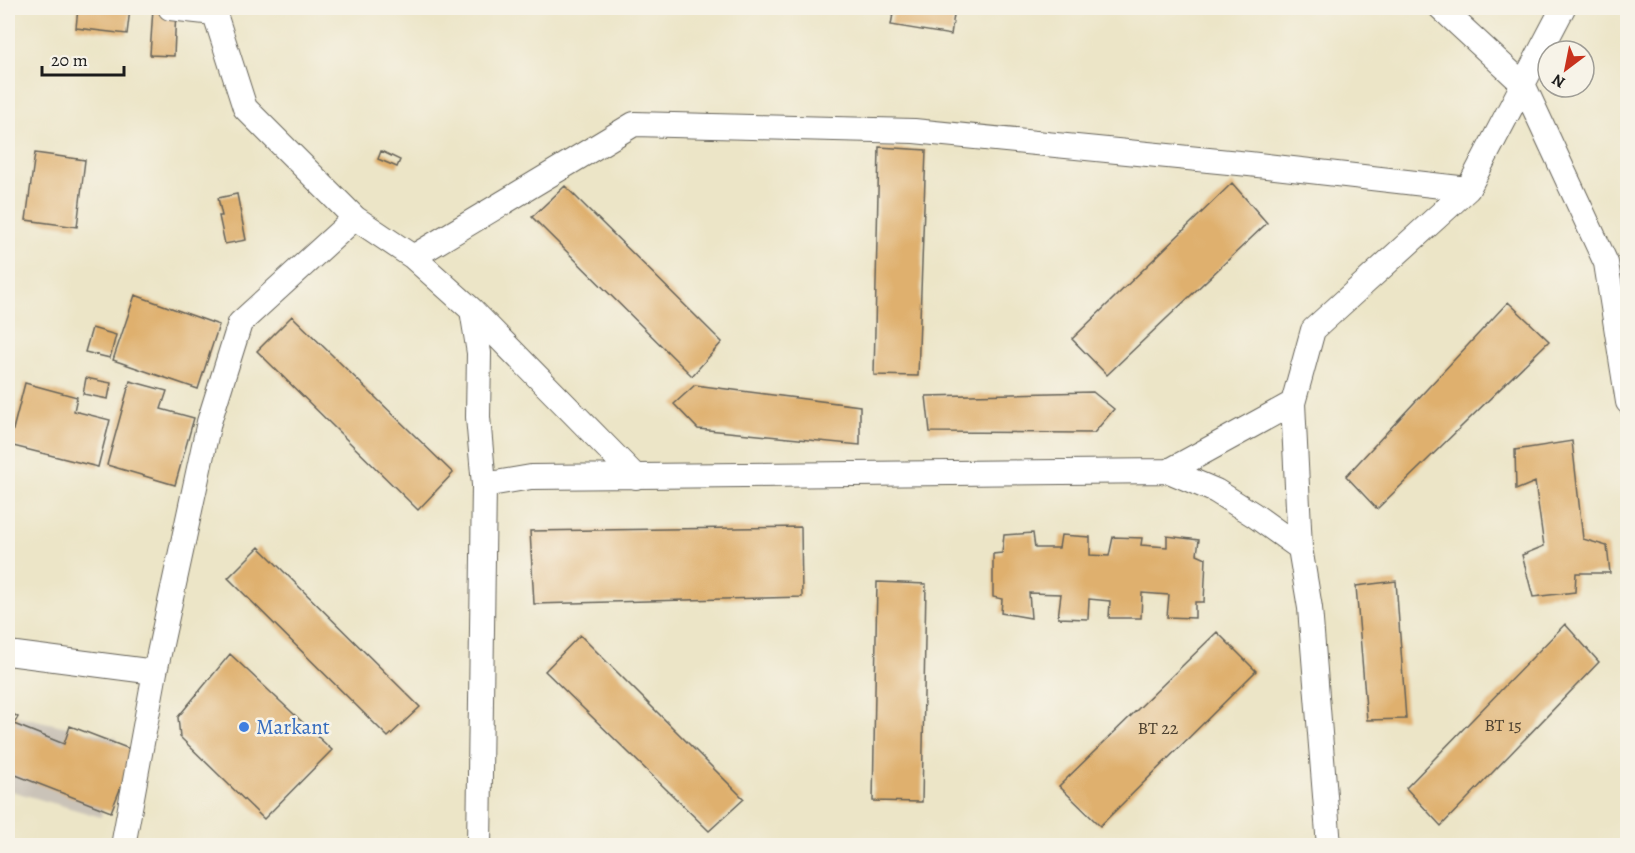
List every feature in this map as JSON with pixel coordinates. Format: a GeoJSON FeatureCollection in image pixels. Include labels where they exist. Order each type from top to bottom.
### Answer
{"type":"FeatureCollection","features":[{"type":"Feature","properties":{"kind":"street"},"geometry":{"type":"LineString","coordinates":[[170,8],[213,10],[245,108],[355,218],[413,257],[472,309],[636,477]]}},
{"type":"Feature","properties":{"kind":"street"},"geometry":{"type":"LineString","coordinates":[[1441,8],[1523,84],[1606,263],[1628,402]]}},
{"type":"Feature","properties":{"kind":"street"},"geometry":{"type":"LineString","coordinates":[[1329,846],[1310,608],[1300,548],[1293,403],[1313,330],[1468,189],[1563,8]]}},
{"type":"Feature","properties":{"kind":"street"},"geometry":{"type":"LineString","coordinates":[[413,257],[634,124],[914,131],[1250,164],[1468,189]]}},
{"type":"Feature","properties":{"kind":"street"},"geometry":{"type":"LineString","coordinates":[[123,846],[154,672],[209,422],[240,323],[355,218]]}},
{"type":"Feature","properties":{"kind":"street"},"geometry":{"type":"LineString","coordinates":[[472,309],[479,353],[478,417],[484,485],[479,846]]}},
{"type":"Feature","properties":{"kind":"street"},"geometry":{"type":"LineString","coordinates":[[1169,471],[1293,403]]}},
{"type":"Feature","properties":{"kind":"street"},"geometry":{"type":"LineString","coordinates":[[484,485],[531,477],[1169,471],[1216,491],[1300,548]]}},
{"type":"Feature","properties":{"kind":"street"},"geometry":{"type":"LineString","coordinates":[[8,653],[154,672]]}},
{"type":"Feature","properties":{"kind":"shaded area"},"geometry":{"type":"Polygon","coordinates":[[[8,714],[117,738],[101,817],[8,790],[8,714]]]}},
{"type":"Feature","properties":{"kind":"building"},"geometry":{"type":"Polygon","coordinates":[[[78,8],[130,9],[127,34],[76,28],[78,8]]]}},
{"type":"Feature","properties":{"kind":"building"},"geometry":{"type":"Polygon","coordinates":[[[153,8],[176,9],[174,56],[150,55],[153,8]]]}},
{"type":"Feature","properties":{"kind":"building"},"geometry":{"type":"Polygon","coordinates":[[[894,8],[955,8],[951,35],[891,25],[894,8]]]}},
{"type":"Feature","properties":{"kind":"building"},"geometry":{"type":"Polygon","coordinates":[[[879,147],[926,150],[918,376],[874,375],[879,147]]]}},
{"type":"Feature","properties":{"kind":"building"},"geometry":{"type":"Polygon","coordinates":[[[381,151],[400,160],[397,167],[378,159],[381,151]]]}},
{"type":"Feature","properties":{"kind":"building"},"geometry":{"type":"Polygon","coordinates":[[[35,153],[85,160],[77,227],[26,220],[35,153]]]}},
{"type":"Feature","properties":{"kind":"building"},"geometry":{"type":"Polygon","coordinates":[[[1232,183],[1267,223],[1107,375],[1072,339],[1232,183]]]}},
{"type":"Feature","properties":{"kind":"building"},"geometry":{"type":"Polygon","coordinates":[[[565,186],[722,342],[692,376],[532,217],[565,186]]]}},
{"type":"Feature","properties":{"kind":"building"},"geometry":{"type":"Polygon","coordinates":[[[237,194],[246,240],[225,244],[218,198],[237,194]]]}},
{"type":"Feature","properties":{"kind":"building"},"geometry":{"type":"Polygon","coordinates":[[[135,295],[219,325],[198,389],[113,360],[135,295]]]}},
{"type":"Feature","properties":{"kind":"building"},"geometry":{"type":"Polygon","coordinates":[[[1508,302],[1549,341],[1377,509],[1346,476],[1508,302]]]}},
{"type":"Feature","properties":{"kind":"building"},"geometry":{"type":"Polygon","coordinates":[[[292,316],[453,473],[418,510],[257,351],[292,316]]]}},
{"type":"Feature","properties":{"kind":"building"},"geometry":{"type":"Polygon","coordinates":[[[92,328],[116,335],[110,358],[85,352],[92,328]]]}},
{"type":"Feature","properties":{"kind":"building"},"geometry":{"type":"Polygon","coordinates":[[[86,378],[111,383],[108,399],[83,394],[86,378]]]}},
{"type":"Feature","properties":{"kind":"building"},"geometry":{"type":"Polygon","coordinates":[[[130,381],[167,391],[161,409],[194,418],[175,485],[107,465],[130,381]]]}},
{"type":"Feature","properties":{"kind":"building"},"geometry":{"type":"Polygon","coordinates":[[[25,383],[77,397],[74,411],[110,420],[98,467],[9,445],[25,383]]]}},
{"type":"Feature","properties":{"kind":"building"},"geometry":{"type":"Polygon","coordinates":[[[695,385],[860,406],[860,445],[698,429],[674,404],[695,385]]]}},
{"type":"Feature","properties":{"kind":"building"},"geometry":{"type":"Polygon","coordinates":[[[1093,392],[1114,409],[1094,433],[930,432],[926,396],[1093,392]]]}},
{"type":"Feature","properties":{"kind":"building"},"geometry":{"type":"Polygon","coordinates":[[[1572,441],[1583,539],[1607,546],[1610,573],[1576,573],[1575,592],[1533,597],[1522,555],[1544,546],[1535,482],[1516,490],[1515,450],[1572,441]]]}},
{"type":"Feature","properties":{"kind":"building"},"geometry":{"type":"Polygon","coordinates":[[[801,527],[802,597],[534,604],[530,531],[801,527]]]}},
{"type":"Feature","properties":{"kind":"building"},"geometry":{"type":"Polygon","coordinates":[[[1033,533],[1035,548],[1059,548],[1061,535],[1090,537],[1090,555],[1109,556],[1113,537],[1142,538],[1141,545],[1167,547],[1167,536],[1199,540],[1197,554],[1206,558],[1204,602],[1195,602],[1195,618],[1167,617],[1169,595],[1142,593],[1141,618],[1109,618],[1110,601],[1089,599],[1088,619],[1058,618],[1061,594],[1029,593],[1031,618],[1001,613],[1002,599],[993,597],[993,554],[1002,553],[1004,535],[1033,533]]]}},
{"type":"Feature","properties":{"kind":"building"},"geometry":{"type":"Polygon","coordinates":[[[259,547],[420,707],[388,737],[228,578],[259,547]]]}},
{"type":"Feature","properties":{"kind":"building"},"geometry":{"type":"Polygon","coordinates":[[[1396,581],[1406,719],[1367,720],[1356,586],[1396,581]]]}},
{"type":"Feature","properties":{"kind":"building"},"geometry":{"type":"Polygon","coordinates":[[[877,582],[926,584],[922,802],[873,801],[877,582]]]}},
{"type":"Feature","properties":{"kind":"building"},"geometry":{"type":"Polygon","coordinates":[[[1565,624],[1599,662],[1441,826],[1406,788],[1565,624]]]}},
{"type":"Feature","properties":{"kind":"building"},"geometry":{"type":"Polygon","coordinates":[[[1217,632],[1256,671],[1100,826],[1059,786],[1217,632]]]}},
{"type":"Feature","properties":{"kind":"building"},"geometry":{"type":"Polygon","coordinates":[[[580,635],[744,799],[709,831],[545,671],[580,635]]]}},
{"type":"Feature","properties":{"kind":"building","name":"Markant"},"geometry":{"type":"Polygon","coordinates":[[[230,654],[332,750],[264,819],[180,737],[178,717],[230,654]]]}},
{"type":"Feature","properties":{"kind":"building"},"geometry":{"type":"Polygon","coordinates":[[[8,711],[18,717],[14,724],[64,744],[70,726],[135,751],[111,812],[8,772],[8,711]]]}},
{"type":"Feature","properties":{"kind":"place","name":"Markant"},"geometry":{"type":"Point","coordinates":[244,727]}}]}
